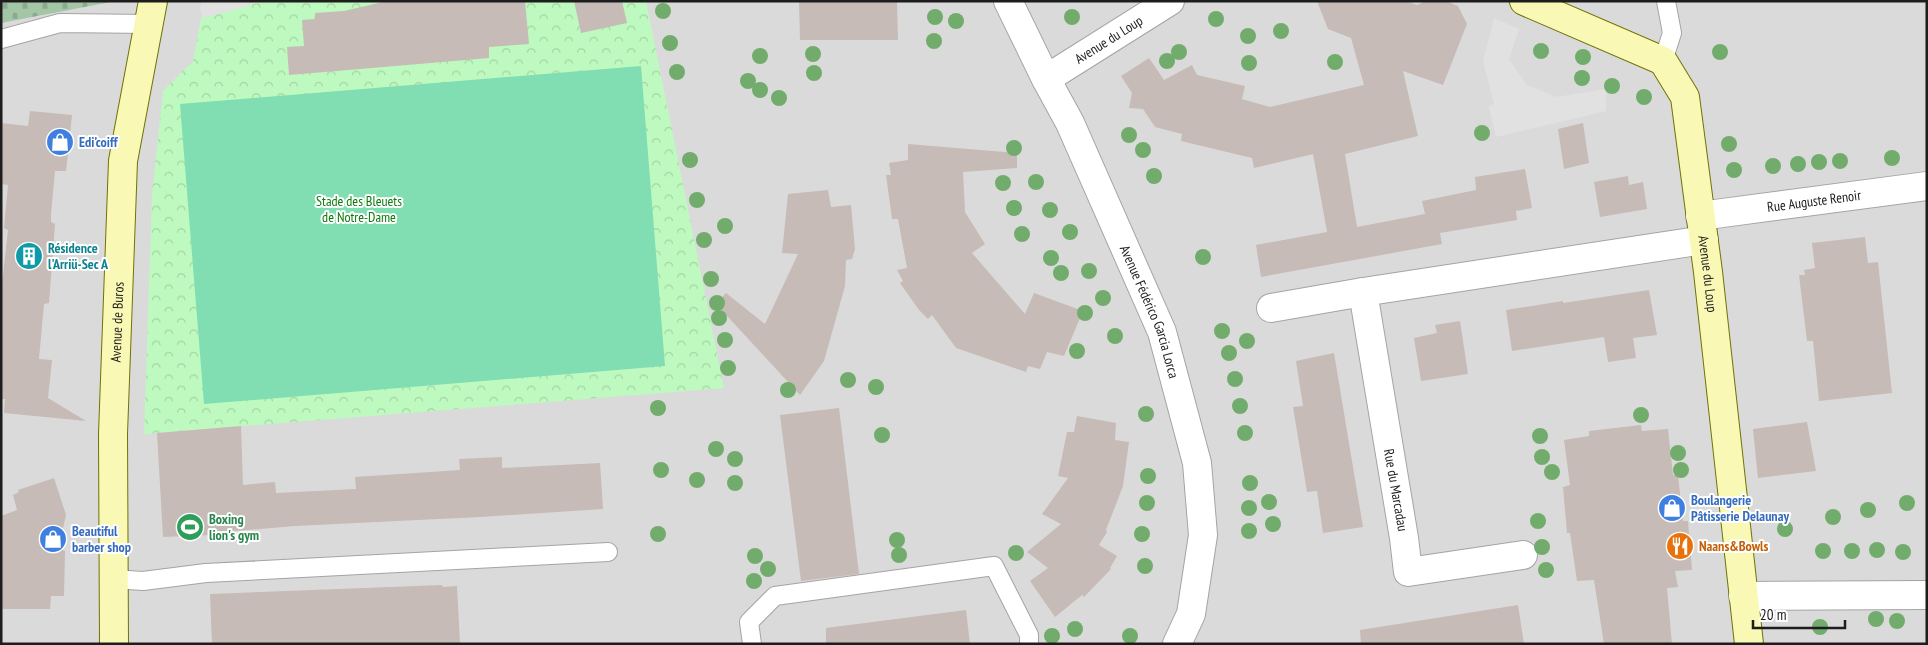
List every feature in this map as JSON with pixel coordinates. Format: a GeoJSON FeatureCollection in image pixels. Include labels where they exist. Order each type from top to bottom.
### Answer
{"type":"FeatureCollection","features":[{"type":"Feature","properties":{"kind":"street","name":"Avenue Fédérico Garcia Lorca"},"geometry":{"type":"LineString","coordinates":[[1008,1],[1070,123],[1162,332],[1197,463],[1203,534],[1191,614],[1178,644]]}},
{"type":"Feature","properties":{"kind":"street","name":"Avenue du Loup"},"geometry":{"type":"LineString","coordinates":[[1046,79],[1170,1]]}},
{"type":"Feature","properties":{"kind":"street"},"geometry":{"type":"LineString","coordinates":[[1524,1],[1663,61]]}},
{"type":"Feature","properties":{"kind":"street","name":"Avenue de Buros"},"geometry":{"type":"LineString","coordinates":[[114,644],[113,434],[123,161],[151,13]]}},
{"type":"Feature","properties":{"kind":"street","name":"Avenue du Loup"},"geometry":{"type":"LineString","coordinates":[[1663,61],[1685,97],[1702,228],[1749,644]]}},
{"type":"Feature","properties":{"kind":"street","name":"Rue Auguste Renoir"},"geometry":{"type":"LineString","coordinates":[[1702,228],[1927,186]]}},
{"type":"Feature","properties":{"kind":"street"},"geometry":{"type":"LineString","coordinates":[[1270,308],[1702,228]]}},
{"type":"Feature","properties":{"kind":"street","name":"Rue du Marcadau"},"geometry":{"type":"LineString","coordinates":[[1363,292],[1408,572],[1523,554]]}},
{"type":"Feature","properties":{"kind":"street"},"geometry":{"type":"LineString","coordinates":[[1743,596],[1927,595]]}},
{"type":"Feature","properties":{"kind":"lane"},"geometry":{"type":"LineString","coordinates":[[1663,61],[1672,33],[1666,1]]}},
{"type":"Feature","properties":{"kind":"lane"},"geometry":{"type":"LineString","coordinates":[[1,39],[60,23],[151,13]]}},
{"type":"Feature","properties":{"kind":"lane"},"geometry":{"type":"LineString","coordinates":[[113,579],[143,581],[206,573],[608,552]]}},
{"type":"Feature","properties":{"kind":"lane"},"geometry":{"type":"LineString","coordinates":[[752,644],[750,622],[775,596],[994,566],[1029,635],[1030,644]]}},
{"type":"Feature","properties":{"kind":"shaded area"},"geometry":{"type":"Polygon","coordinates":[[[1,1],[1927,1],[1927,644],[1,644],[1,1]]]}},
{"type":"Feature","properties":{"kind":"shaded area"},"geometry":{"type":"Polygon","coordinates":[[[202,1],[265,1],[204,18],[200,10],[202,1]]]}},
{"type":"Feature","properties":{"kind":"shaded area"},"geometry":{"type":"Polygon","coordinates":[[[1494,18],[1519,29],[1509,59],[1526,84],[1556,97],[1606,89],[1606,111],[1496,137],[1489,107],[1494,104],[1483,61],[1494,18]]]}},
{"type":"Feature","properties":{"kind":"green space"},"geometry":{"type":"Polygon","coordinates":[[[1,1],[116,1],[1,23],[1,1]]]}},
{"type":"Feature","properties":{"kind":"green space","name":"Stade des Bleuets de Notre-Dame"},"geometry":{"type":"Polygon","coordinates":[[[265,1],[646,1],[724,388],[144,434],[152,195],[163,91],[193,61],[202,13],[204,17],[265,1]]]}},
{"type":"Feature","properties":{"kind":"green space","name":"Stade des Bleuets de Notre-Dame"},"geometry":{"type":"Polygon","coordinates":[[[641,66],[665,366],[204,404],[180,104],[641,66]]]}},
{"type":"Feature","properties":{"kind":"building"},"geometry":{"type":"Polygon","coordinates":[[[387,1],[525,1],[529,44],[489,47],[489,58],[289,75],[287,47],[304,46],[302,20],[315,19],[315,13],[344,11],[387,1]]]}},
{"type":"Feature","properties":{"kind":"building"},"geometry":{"type":"Polygon","coordinates":[[[574,1],[622,1],[627,23],[581,33],[574,1]]]}},
{"type":"Feature","properties":{"kind":"building"},"geometry":{"type":"Polygon","coordinates":[[[799,1],[897,1],[898,40],[800,40],[799,1]]]}},
{"type":"Feature","properties":{"kind":"building"},"geometry":{"type":"Polygon","coordinates":[[[1317,1],[1406,1],[1417,5],[1426,1],[1446,1],[1458,6],[1467,24],[1443,85],[1403,71],[1418,136],[1345,154],[1357,227],[1425,214],[1422,201],[1476,190],[1475,177],[1525,169],[1532,208],[1516,211],[1517,220],[1440,233],[1442,244],[1261,277],[1256,245],[1327,232],[1313,154],[1254,168],[1252,158],[1181,141],[1182,134],[1155,127],[1143,109],[1129,108],[1132,93],[1121,76],[1149,58],[1164,80],[1192,65],[1197,75],[1245,86],[1242,99],[1270,107],[1364,85],[1351,38],[1328,29],[1317,1]]]}},
{"type":"Feature","properties":{"kind":"building","name":"Résidence l'Arriü-Sec A"},"geometry":{"type":"Polygon","coordinates":[[[30,111],[72,115],[66,171],[55,171],[51,222],[55,224],[49,303],[44,304],[39,359],[52,360],[48,398],[86,421],[4,413],[5,399],[1,399],[1,293],[8,230],[4,228],[8,185],[1,184],[1,123],[28,126],[30,111]]]}},
{"type":"Feature","properties":{"kind":"building"},"geometry":{"type":"Polygon","coordinates":[[[1583,123],[1589,163],[1564,169],[1558,129],[1583,123]]]}},
{"type":"Feature","properties":{"kind":"building"},"geometry":{"type":"Polygon","coordinates":[[[908,144],[1017,153],[1017,168],[963,172],[965,212],[985,244],[972,253],[1025,314],[1034,293],[1083,311],[1064,356],[1047,352],[1040,369],[1028,366],[1026,372],[956,348],[932,315],[928,319],[919,310],[900,283],[903,281],[897,270],[907,268],[898,219],[892,219],[886,175],[891,175],[889,163],[908,160],[908,144]]]}},
{"type":"Feature","properties":{"kind":"building"},"geometry":{"type":"Polygon","coordinates":[[[1628,176],[1629,185],[1643,182],[1647,209],[1600,217],[1594,182],[1628,176]]]}},
{"type":"Feature","properties":{"kind":"building"},"geometry":{"type":"Polygon","coordinates":[[[828,190],[831,207],[851,205],[855,249],[852,259],[846,260],[845,286],[824,361],[800,395],[716,304],[726,293],[765,324],[798,254],[782,253],[788,194],[828,190]]]}},
{"type":"Feature","properties":{"kind":"building"},"geometry":{"type":"Polygon","coordinates":[[[1865,237],[1868,263],[1878,262],[1892,393],[1819,401],[1813,341],[1807,341],[1799,275],[1805,275],[1804,270],[1815,268],[1812,243],[1865,237]]]}},
{"type":"Feature","properties":{"kind":"building"},"geometry":{"type":"Polygon","coordinates":[[[1649,290],[1657,335],[1633,338],[1636,358],[1608,362],[1604,337],[1512,351],[1506,310],[1649,290]]]}},
{"type":"Feature","properties":{"kind":"building"},"geometry":{"type":"Polygon","coordinates":[[[1460,321],[1468,374],[1421,381],[1414,338],[1437,333],[1435,325],[1460,321]]]}},
{"type":"Feature","properties":{"kind":"building"},"geometry":{"type":"Polygon","coordinates":[[[1334,353],[1363,527],[1323,533],[1317,491],[1307,492],[1293,407],[1303,406],[1296,361],[1334,353]]]}},
{"type":"Feature","properties":{"kind":"building"},"geometry":{"type":"Polygon","coordinates":[[[839,408],[859,574],[801,581],[780,415],[839,408]]]}},
{"type":"Feature","properties":{"kind":"building"},"geometry":{"type":"Polygon","coordinates":[[[1077,416],[1116,423],[1115,440],[1129,442],[1123,486],[1106,530],[1107,532],[1099,545],[1117,556],[1111,569],[1084,597],[1082,595],[1055,617],[1030,581],[1048,568],[1027,552],[1061,524],[1042,514],[1068,478],[1058,476],[1067,432],[1074,432],[1077,416]]]}},
{"type":"Feature","properties":{"kind":"building"},"geometry":{"type":"Polygon","coordinates":[[[1807,422],[1816,471],[1758,478],[1753,429],[1807,422]]]}},
{"type":"Feature","properties":{"kind":"building"},"geometry":{"type":"Polygon","coordinates":[[[1641,425],[1642,431],[1668,429],[1673,475],[1678,475],[1683,521],[1688,521],[1692,570],[1675,571],[1678,587],[1667,588],[1672,644],[1604,644],[1594,580],[1577,581],[1570,533],[1567,533],[1563,487],[1570,485],[1564,440],[1589,436],[1589,431],[1641,425]]]}},
{"type":"Feature","properties":{"kind":"building"},"geometry":{"type":"Polygon","coordinates":[[[241,426],[243,485],[275,482],[276,493],[356,489],[355,477],[460,470],[459,459],[502,457],[502,468],[600,463],[603,509],[295,526],[235,531],[235,534],[163,537],[157,433],[241,426]]]}},
{"type":"Feature","properties":{"kind":"building"},"geometry":{"type":"Polygon","coordinates":[[[54,478],[66,515],[63,528],[63,550],[65,551],[64,596],[51,596],[50,609],[1,609],[1,516],[17,510],[13,495],[19,492],[18,490],[54,478]]]}},
{"type":"Feature","properties":{"kind":"building"},"geometry":{"type":"Polygon","coordinates":[[[442,585],[443,587],[457,586],[460,644],[212,644],[210,594],[442,585]]]}},
{"type":"Feature","properties":{"kind":"building"},"geometry":{"type":"Polygon","coordinates":[[[1518,605],[1524,644],[1361,644],[1360,630],[1518,605]]]}},
{"type":"Feature","properties":{"kind":"building"},"geometry":{"type":"Polygon","coordinates":[[[966,610],[970,644],[826,644],[826,628],[966,610]]]}},
{"type":"Feature","properties":{"kind":"place","name":"Edi’coiff"},"geometry":{"type":"Point","coordinates":[60,142]}},
{"type":"Feature","properties":{"kind":"place","name":"Résidence l'Arriü-Sec A"},"geometry":{"type":"Point","coordinates":[29,256]}},
{"type":"Feature","properties":{"kind":"place","name":"Boulangerie Pâtisserie Delaunay"},"geometry":{"type":"Point","coordinates":[1672,508]}},
{"type":"Feature","properties":{"kind":"place","name":"Boxing lion's gym"},"geometry":{"type":"Point","coordinates":[190,527]}},
{"type":"Feature","properties":{"kind":"place","name":"Beautiful barber shop"},"geometry":{"type":"Point","coordinates":[53,539]}},
{"type":"Feature","properties":{"kind":"place","name":"Naans&Bowls"},"geometry":{"type":"Point","coordinates":[1680,546]}}]}
